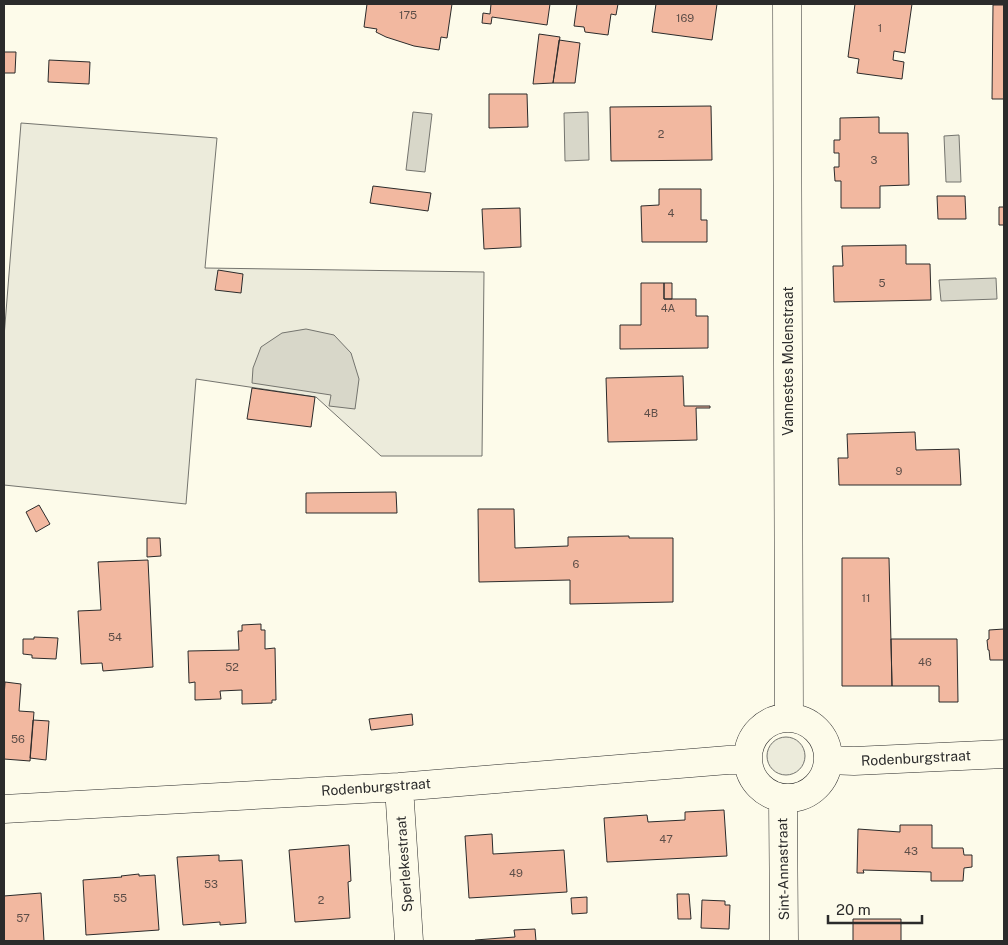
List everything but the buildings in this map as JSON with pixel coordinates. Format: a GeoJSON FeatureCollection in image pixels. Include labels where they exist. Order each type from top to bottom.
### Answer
{"type":"FeatureCollection","features":[{"type":"Feature","properties":{"kind":"street","name":"Vannestes Molenstraat"},"geometry":{"type":"LineString","coordinates":[[787,4],[789,718]]}},
{"type":"Feature","properties":{"kind":"street"},"geometry":{"type":"LineString","coordinates":[[789,718],[807,723],[821,736],[825,743],[828,760],[822,780],[814,789],[802,796],[783,798],[761,788],[751,774],[748,752],[753,738],[766,725],[776,720],[789,718]]}},
{"type":"Feature","properties":{"kind":"street","name":"Rodenburgstraat"},"geometry":{"type":"LineString","coordinates":[[828,760],[854,762],[1004,754]]}},
{"type":"Feature","properties":{"kind":"street","name":"Rodenburgstraat"},"geometry":{"type":"LineString","coordinates":[[4,809],[400,787],[748,760]]}},
{"type":"Feature","properties":{"kind":"street","name":"Sperlekestraat"},"geometry":{"type":"LineString","coordinates":[[400,787],[409,941]]}},
{"type":"Feature","properties":{"kind":"street","name":"Sint-Annastraat"},"geometry":{"type":"LineString","coordinates":[[783,798],[784,941]]}},
{"type":"Feature","properties":{"kind":"shaded area"},"geometry":{"type":"Polygon","coordinates":[[[413,112],[432,114],[425,172],[406,170],[413,112]]]}},
{"type":"Feature","properties":{"kind":"shaded area"},"geometry":{"type":"Polygon","coordinates":[[[588,112],[589,160],[565,161],[564,113],[588,112]]]}},
{"type":"Feature","properties":{"kind":"shaded area"},"geometry":{"type":"Polygon","coordinates":[[[21,123],[217,138],[205,268],[484,272],[482,456],[381,456],[316,397],[196,379],[186,504],[4,485],[4,337],[21,123]]]}},
{"type":"Feature","properties":{"kind":"shaded area"},"geometry":{"type":"Polygon","coordinates":[[[959,135],[961,182],[946,182],[944,136],[959,135]]]}},
{"type":"Feature","properties":{"kind":"shaded area"},"geometry":{"type":"Polygon","coordinates":[[[996,278],[997,299],[941,301],[939,280],[996,278]]]}},
{"type":"Feature","properties":{"kind":"shaded area"},"geometry":{"type":"Polygon","coordinates":[[[306,329],[334,335],[351,353],[359,379],[355,409],[329,406],[331,395],[252,383],[253,368],[261,347],[282,333],[306,329]]]}},
{"type":"Feature","properties":{"kind":"shaded area"},"geometry":{"type":"Polygon","coordinates":[[[786,737],[799,743],[805,756],[799,769],[786,775],[773,769],[767,756],[773,743],[786,737]]]}}]}
